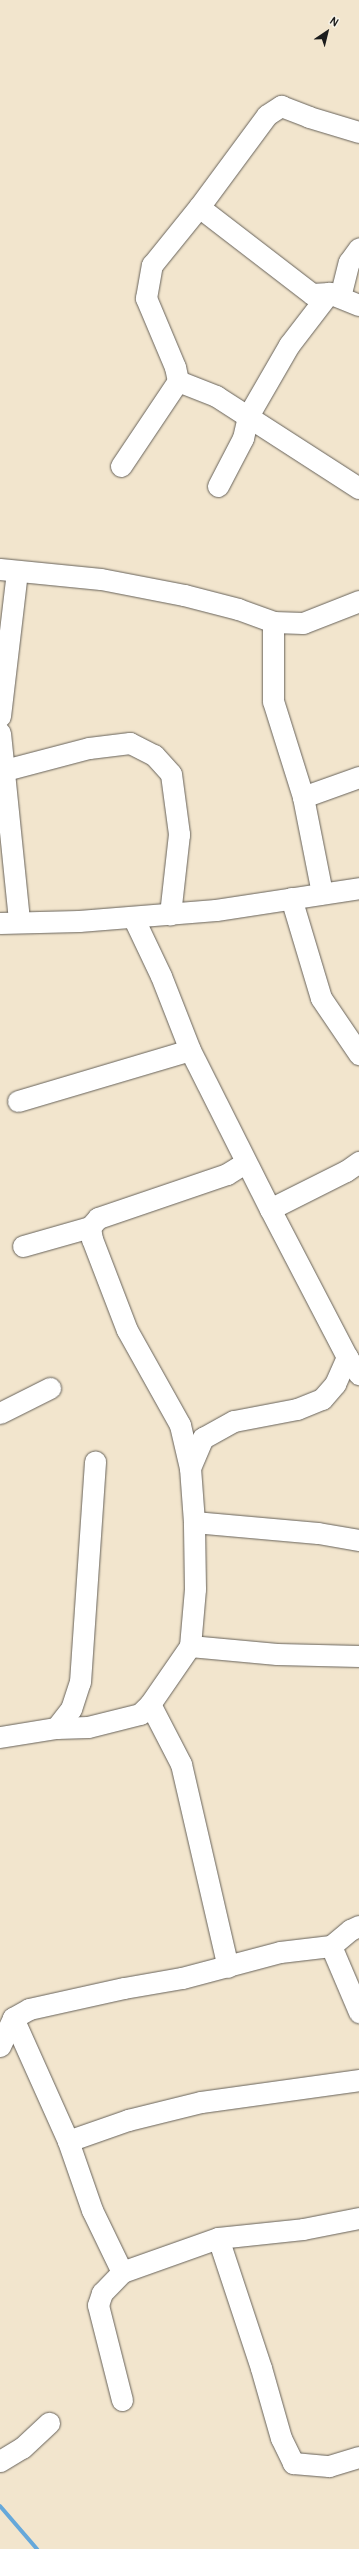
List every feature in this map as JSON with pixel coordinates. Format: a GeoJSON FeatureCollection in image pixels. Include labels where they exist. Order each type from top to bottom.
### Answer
{"type":"FeatureCollection","features":[{"type":"Feature","properties":{"kind":"street"},"geometry":{"type":"LineString","coordinates":[[121,466],[178,381],[176,367],[146,298],[152,265],[199,207],[267,115],[281,106],[309,117],[359,132]]}},
{"type":"Feature","properties":{"kind":"street"},"geometry":{"type":"LineString","coordinates":[[199,207],[312,294],[343,298]]}},
{"type":"Feature","properties":{"kind":"street"},"geometry":{"type":"LineString","coordinates":[[218,486],[243,438],[248,416],[288,345],[343,298],[349,262],[359,248]]}},
{"type":"Feature","properties":{"kind":"street"},"geometry":{"type":"LineString","coordinates":[[178,381],[216,396],[248,416],[286,443],[359,488]]}},
{"type":"Feature","properties":{"kind":"street"},"geometry":{"type":"LineString","coordinates":[[0,716],[9,570],[101,579],[184,595],[238,609],[273,622],[303,623],[359,601]]}},
{"type":"Feature","properties":{"kind":"street"},"geometry":{"type":"LineString","coordinates":[[273,622],[273,701],[303,797],[322,893]]}},
{"type":"Feature","properties":{"kind":"street"},"geometry":{"type":"LineString","coordinates":[[0,733],[5,770],[9,922],[133,917],[216,910],[359,888]]}},
{"type":"Feature","properties":{"kind":"street"},"geometry":{"type":"LineString","coordinates":[[5,770],[89,748],[130,743],[154,755],[171,774],[179,834],[170,914]]}},
{"type":"Feature","properties":{"kind":"street"},"geometry":{"type":"LineString","coordinates":[[303,797],[359,777]]}},
{"type":"Feature","properties":{"kind":"street"},"geometry":{"type":"LineString","coordinates":[[291,898],[321,998],[359,1054]]}},
{"type":"Feature","properties":{"kind":"street"},"geometry":{"type":"LineString","coordinates":[[133,917],[161,976],[190,1050],[347,1357],[359,1374]]}},
{"type":"Feature","properties":{"kind":"street"},"geometry":{"type":"LineString","coordinates":[[18,1101],[190,1050]]}},
{"type":"Feature","properties":{"kind":"street"},"geometry":{"type":"LineString","coordinates":[[23,1246],[90,1227],[98,1218],[227,1174],[246,1162]]}},
{"type":"Feature","properties":{"kind":"street"},"geometry":{"type":"LineString","coordinates":[[270,1209],[346,1171],[359,1162]]}},
{"type":"Feature","properties":{"kind":"street"},"geometry":{"type":"LineString","coordinates":[[0,1737],[56,1728],[88,1727],[140,1714],[150,1704],[190,1646],[195,1589],[194,1522],[190,1468],[180,1425],[127,1330],[92,1239],[90,1227]]}},
{"type":"Feature","properties":{"kind":"street"},"geometry":{"type":"LineString","coordinates":[[190,1468],[202,1438],[234,1421],[297,1409],[322,1399],[336,1384],[347,1357]]}},
{"type":"Feature","properties":{"kind":"street"},"geometry":{"type":"LineString","coordinates":[[0,1413],[50,1388]]}},
{"type":"Feature","properties":{"kind":"street"},"geometry":{"type":"LineString","coordinates":[[180,1425],[202,1438]]}},
{"type":"Feature","properties":{"kind":"street"},"geometry":{"type":"LineString","coordinates":[[56,1728],[71,1709],[80,1682],[95,1462]]}},
{"type":"Feature","properties":{"kind":"street"},"geometry":{"type":"LineString","coordinates":[[194,1522],[318,1533],[359,1540]]}},
{"type":"Feature","properties":{"kind":"street"},"geometry":{"type":"LineString","coordinates":[[190,1646],[277,1654],[359,1656]]}},
{"type":"Feature","properties":{"kind":"street"},"geometry":{"type":"LineString","coordinates":[[150,1704],[181,1764],[228,1967]]}},
{"type":"Feature","properties":{"kind":"street"},"geometry":{"type":"LineString","coordinates":[[0,2046],[13,2018],[29,2009],[228,1967],[280,1952],[331,1946],[350,1930],[359,1926]]}},
{"type":"Feature","properties":{"kind":"street"},"geometry":{"type":"LineString","coordinates":[[331,1946],[359,2012]]}},
{"type":"Feature","properties":{"kind":"street"},"geometry":{"type":"LineString","coordinates":[[13,2018],[68,2141],[92,2210],[122,2272]]}},
{"type":"Feature","properties":{"kind":"street"},"geometry":{"type":"LineString","coordinates":[[68,2141],[128,2120],[201,2102],[359,2080]]}},
{"type":"Feature","properties":{"kind":"street"},"geometry":{"type":"LineString","coordinates":[[122,2400],[98,2305],[102,2294],[122,2272],[218,2238],[303,2230],[359,2218]]}},
{"type":"Feature","properties":{"kind":"street"},"geometry":{"type":"LineString","coordinates":[[218,2238],[261,2368],[281,2438],[293,2463],[329,2466],[359,2457]]}},
{"type":"Feature","properties":{"kind":"street"},"geometry":{"type":"LineString","coordinates":[[0,2461],[22,2448],[49,2423]]}},
{"type":"Feature","properties":{"kind":"waterway"},"geometry":{"type":"LineString","coordinates":[[0,2506],[37,2549]]}}]}
